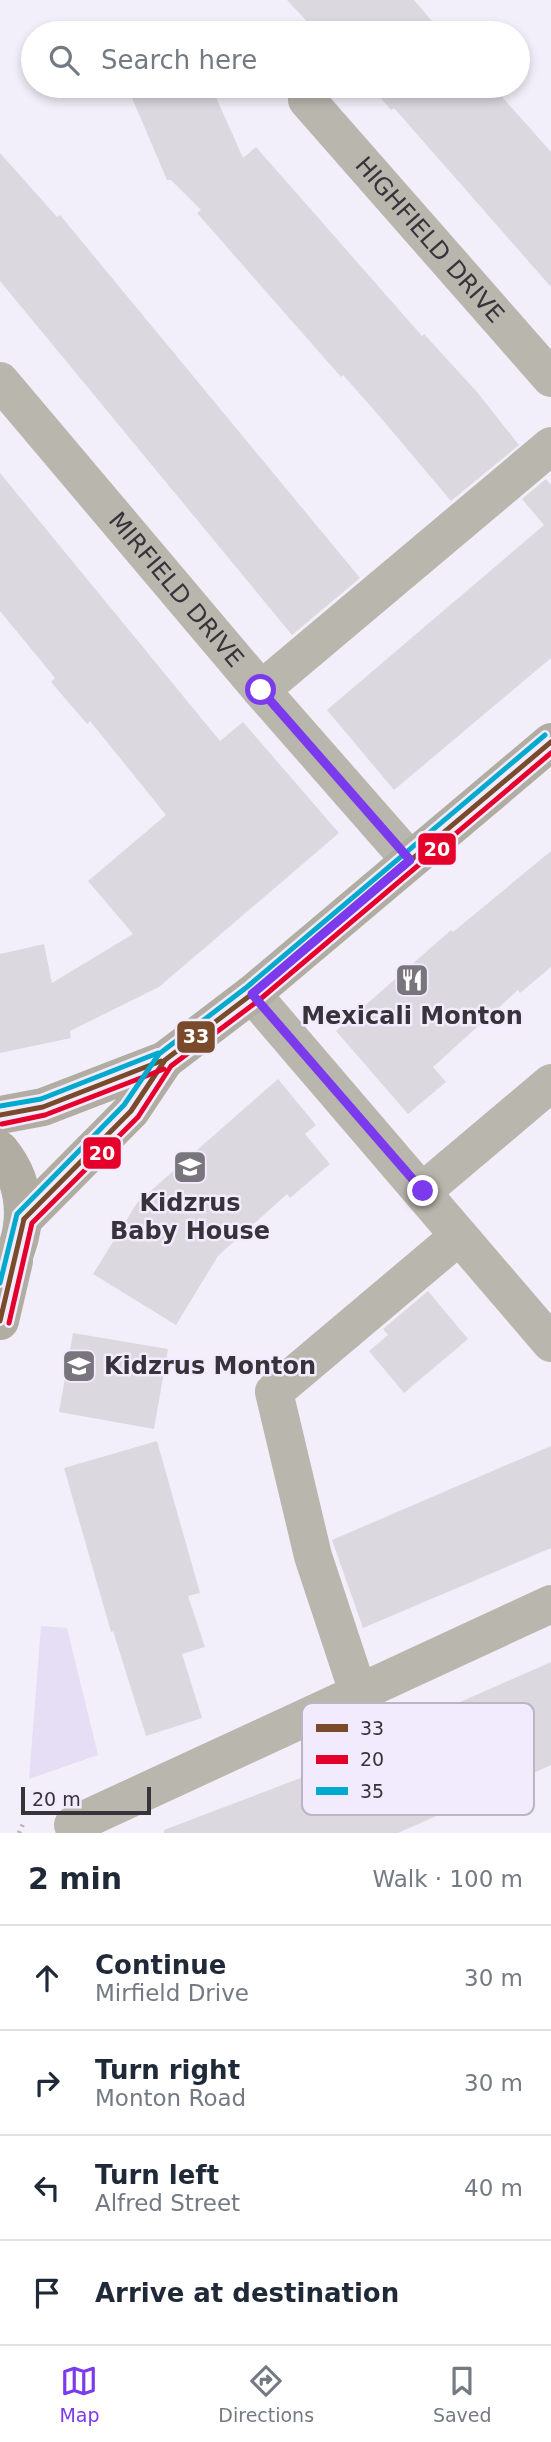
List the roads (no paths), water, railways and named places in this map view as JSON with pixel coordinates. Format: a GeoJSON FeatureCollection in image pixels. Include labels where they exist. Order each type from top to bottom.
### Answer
{"type":"FeatureCollection","features":[{"type":"Feature","properties":{"kind":"main road"},"geometry":{"type":"LineString","coordinates":[[0,1115],[43,1107],[165,1060],[252,994],[551,742]]}},
{"type":"Feature","properties":{"kind":"main road"},"geometry":{"type":"LineString","coordinates":[[24,1219],[131,1111],[165,1060]]}},
{"type":"Feature","properties":{"kind":"main road"},"geometry":{"type":"LineString","coordinates":[[0,1150],[9,1161],[21,1189],[24,1219],[7,1270],[0,1321]]}},
{"type":"Feature","properties":{"kind":"street","name":"HIGHFIELD DRIVE"},"geometry":{"type":"LineString","coordinates":[[307,100],[551,378]]}},
{"type":"Feature","properties":{"kind":"street","name":"MIRFIELD DRIVE"},"geometry":{"type":"LineString","coordinates":[[0,381],[261,690],[410,860]]}},
{"type":"Feature","properties":{"kind":"street"},"geometry":{"type":"LineString","coordinates":[[261,690],[551,446]]}},
{"type":"Feature","properties":{"kind":"street"},"geometry":{"type":"LineString","coordinates":[[252,994],[551,1343]]}},
{"type":"Feature","properties":{"kind":"street"},"geometry":{"type":"LineString","coordinates":[[423,1191],[551,1083]]}},
{"type":"Feature","properties":{"kind":"street"},"geometry":{"type":"LineString","coordinates":[[358,1692],[313,1556],[274,1392],[459,1236]]}},
{"type":"Feature","properties":{"kind":"street"},"geometry":{"type":"LineString","coordinates":[[334,1703],[551,1604]]}},
{"type":"Feature","properties":{"kind":"street"},"geometry":{"type":"LineString","coordinates":[[73,1825],[302,1718]]}},
{"type":"Feature","properties":{"kind":"place","name":"Mexicali Monton"},"geometry":{"type":"Point","coordinates":[412,980]}},
{"type":"Feature","properties":{"kind":"place","name":"Kidzrus Baby House"},"geometry":{"type":"Point","coordinates":[190,1167]}},
{"type":"Feature","properties":{"kind":"place","name":"Kidzrus Monton"},"geometry":{"type":"Point","coordinates":[79,1366]}}]}
